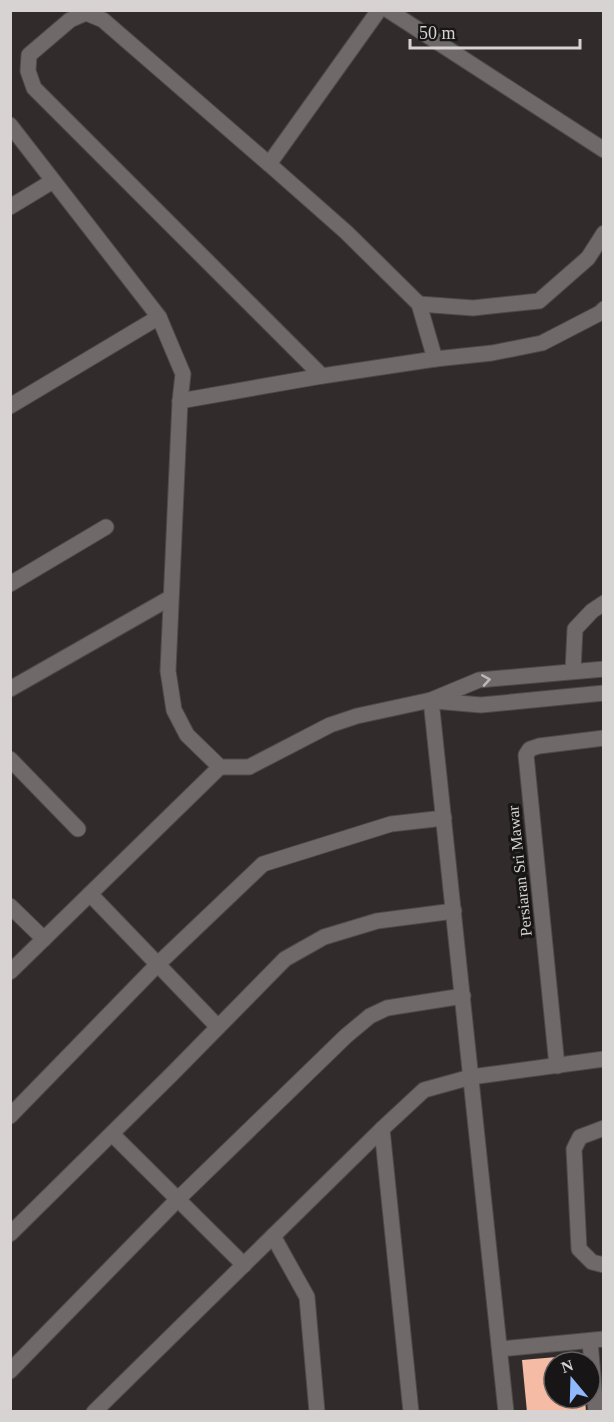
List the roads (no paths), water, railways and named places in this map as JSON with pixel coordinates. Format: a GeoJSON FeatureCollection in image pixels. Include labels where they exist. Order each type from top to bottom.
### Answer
{"type":"FeatureCollection","features":[{"type":"Feature","properties":{"kind":"street"},"geometry":{"type":"LineString","coordinates":[[269,164],[379,10]]}},
{"type":"Feature","properties":{"kind":"street"},"geometry":{"type":"LineString","coordinates":[[388,10],[603,150]]}},
{"type":"Feature","properties":{"kind":"street"},"geometry":{"type":"LineString","coordinates":[[322,376],[34,88],[28,71],[29,56],[70,20],[86,13],[103,20],[346,232],[419,304],[435,358]]}},
{"type":"Feature","properties":{"kind":"street"},"geometry":{"type":"LineString","coordinates":[[10,125],[159,317],[183,374],[168,671],[174,710],[187,735],[220,767],[249,767],[330,725],[357,716],[431,700],[479,680],[603,669]]}},
{"type":"Feature","properties":{"kind":"street"},"geometry":{"type":"LineString","coordinates":[[10,207],[53,181]]}},
{"type":"Feature","properties":{"kind":"street"},"geometry":{"type":"LineString","coordinates":[[419,304],[473,308],[538,301],[588,258],[603,233]]}},
{"type":"Feature","properties":{"kind":"street"},"geometry":{"type":"LineString","coordinates":[[180,401],[322,376],[435,358],[492,353],[542,343],[600,313],[603,309]]}},
{"type":"Feature","properties":{"kind":"street"},"geometry":{"type":"LineString","coordinates":[[10,406],[159,317]]}},
{"type":"Feature","properties":{"kind":"street"},"geometry":{"type":"LineString","coordinates":[[10,584],[106,527]]}},
{"type":"Feature","properties":{"kind":"street"},"geometry":{"type":"LineString","coordinates":[[10,688],[170,598]]}},
{"type":"Feature","properties":{"kind":"street"},"geometry":{"type":"LineString","coordinates":[[573,671],[575,629],[603,603]]}},
{"type":"Feature","properties":{"kind":"street"},"geometry":{"type":"LineString","coordinates":[[431,700],[481,705],[603,693]]}},
{"type":"Feature","properties":{"kind":"street"},"geometry":{"type":"LineString","coordinates":[[431,700],[506,1412]]}},
{"type":"Feature","properties":{"kind":"street","name":"Persiaran Sri Mawar"},"geometry":{"type":"LineString","coordinates":[[557,1066],[526,755],[530,749],[539,746],[603,738]]}},
{"type":"Feature","properties":{"kind":"street"},"geometry":{"type":"LineString","coordinates":[[10,759],[78,829]]}},
{"type":"Feature","properties":{"kind":"street"},"geometry":{"type":"LineString","coordinates":[[10,972],[220,767]]}},
{"type":"Feature","properties":{"kind":"street"},"geometry":{"type":"LineString","coordinates":[[10,1116],[158,964],[263,864],[391,824],[444,818]]}},
{"type":"Feature","properties":{"kind":"street"},"geometry":{"type":"LineString","coordinates":[[90,894],[218,1027]]}},
{"type":"Feature","properties":{"kind":"street"},"geometry":{"type":"LineString","coordinates":[[10,906],[44,939]]}},
{"type":"Feature","properties":{"kind":"street"},"geometry":{"type":"LineString","coordinates":[[10,1234],[285,959],[324,936],[376,921],[454,911]]}},
{"type":"Feature","properties":{"kind":"street"},"geometry":{"type":"LineString","coordinates":[[10,1371],[178,1199],[346,1036],[370,1016],[387,1008],[463,996]]}},
{"type":"Feature","properties":{"kind":"street"},"geometry":{"type":"LineString","coordinates":[[94,1412],[424,1090],[471,1077],[603,1059]]}},
{"type":"Feature","properties":{"kind":"street"},"geometry":{"type":"LineString","coordinates":[[603,1128],[580,1137],[574,1149],[579,1250],[592,1262],[603,1265]]}},
{"type":"Feature","properties":{"kind":"street"},"geometry":{"type":"LineString","coordinates":[[382,1129],[411,1412]]}},
{"type":"Feature","properties":{"kind":"street"},"geometry":{"type":"LineString","coordinates":[[112,1134],[244,1264]]}},
{"type":"Feature","properties":{"kind":"street"},"geometry":{"type":"LineString","coordinates":[[273,1236],[307,1297],[317,1412]]}},
{"type":"Feature","properties":{"kind":"street"},"geometry":{"type":"LineString","coordinates":[[500,1349],[597,1340]]}}]}
